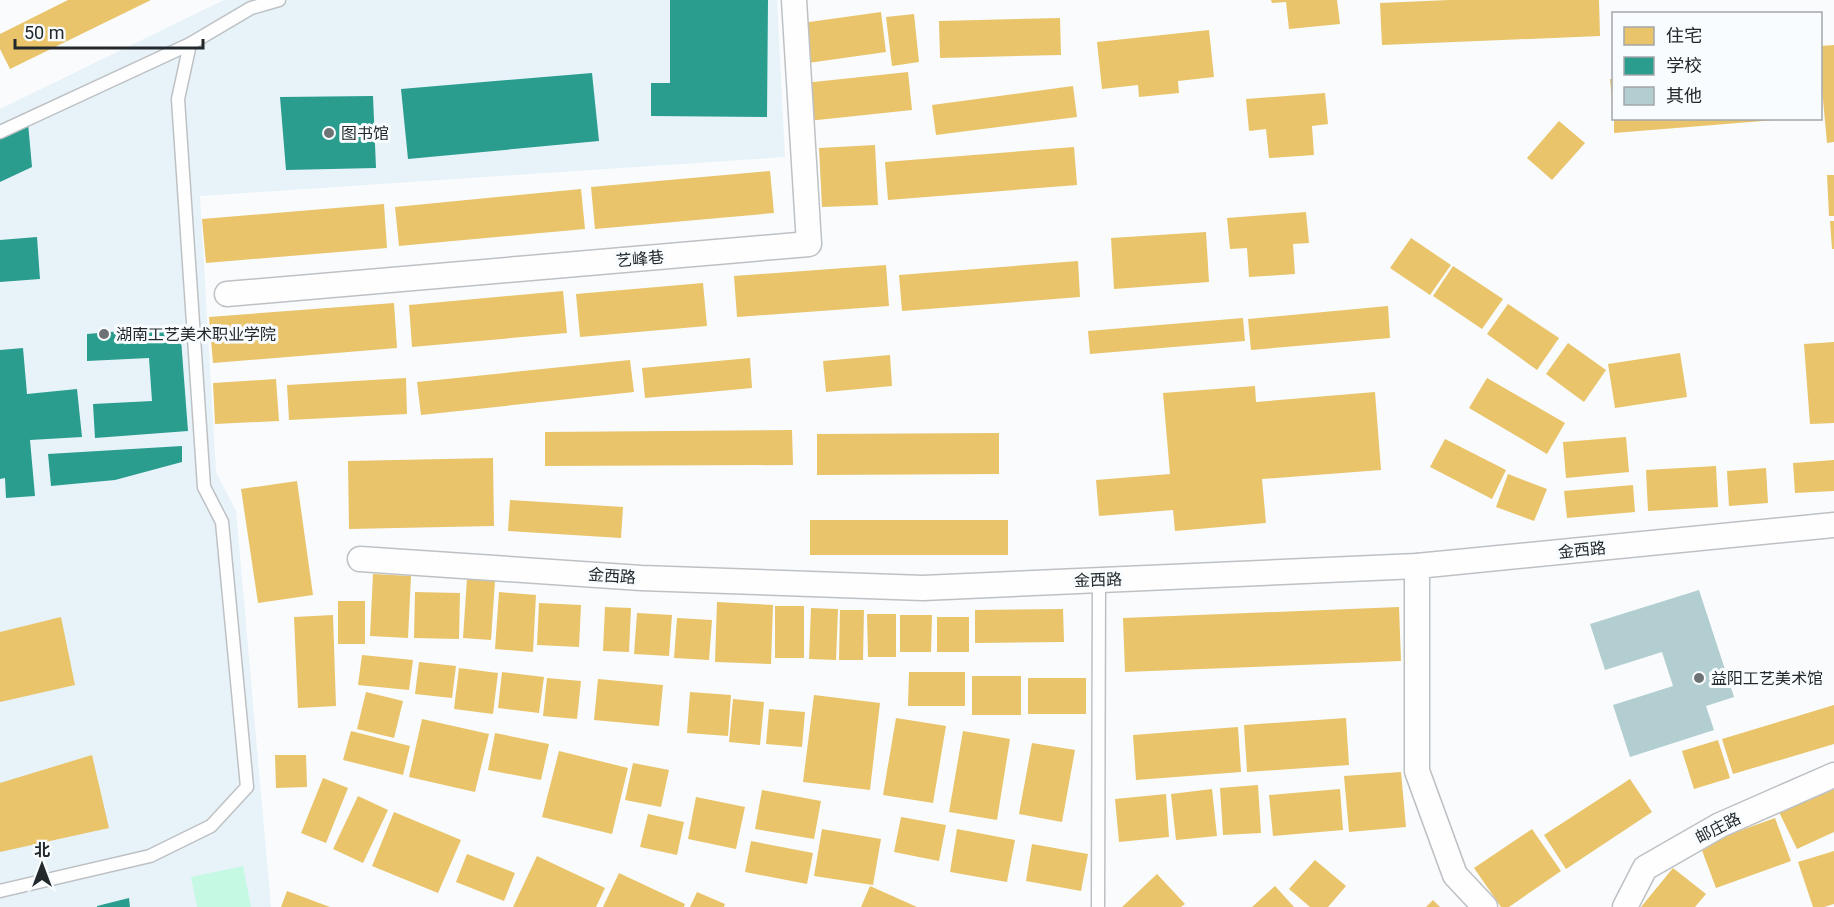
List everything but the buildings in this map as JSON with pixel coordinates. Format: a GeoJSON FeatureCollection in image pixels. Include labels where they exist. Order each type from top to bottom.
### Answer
{"type":"FeatureCollection","features":[{"type":"Feature","properties":{"kind":"street","name":"艺峰巷"},"geometry":{"type":"LineString","coordinates":[[227,294],[809,244],[795,0]]}},
{"type":"Feature","properties":{"kind":"street","name":"金西路"},"geometry":{"type":"LineString","coordinates":[[360,559],[641,578],[911,588],[1417,566],[1834,525]]}},
{"type":"Feature","properties":{"kind":"street"},"geometry":{"type":"LineString","coordinates":[[1417,566],[1417,771],[1455,875],[1485,907]]}},
{"type":"Feature","properties":{"kind":"street","name":"邮庄路"},"geometry":{"type":"LineString","coordinates":[[1625,907],[1646,868],[1720,825],[1834,775]]}},
{"type":"Feature","properties":{"kind":"lane"},"geometry":{"type":"LineString","coordinates":[[0,132],[190,44],[252,8],[279,0]]}},
{"type":"Feature","properties":{"kind":"lane"},"geometry":{"type":"LineString","coordinates":[[0,891],[150,856],[211,826],[248,787],[222,522],[204,487],[178,99],[190,44]]}},
{"type":"Feature","properties":{"kind":"lane"},"geometry":{"type":"LineString","coordinates":[[1098,907],[1099,580]]}},
{"type":"Feature","properties":{"kind":"shaded area","name":"湖南工艺美术职业学院"},"geometry":{"type":"Polygon","coordinates":[[[224,0],[777,0],[785,157],[200,196],[216,472],[236,511],[271,907],[0,907],[0,109],[224,0]]]}},
{"type":"Feature","properties":{"kind":"green space"},"geometry":{"type":"Polygon","coordinates":[[[243,866],[251,907],[197,907],[191,877],[243,866]]]}},
{"type":"Feature","properties":{"kind":"place","name":"图书馆"},"geometry":{"type":"Point","coordinates":[329,133]}},
{"type":"Feature","properties":{"kind":"place","name":"湖南工艺美术职业学院"},"geometry":{"type":"Point","coordinates":[104,334]}},
{"type":"Feature","properties":{"kind":"place","name":"益阳工艺美术馆"},"geometry":{"type":"Point","coordinates":[1699,678]}}]}
